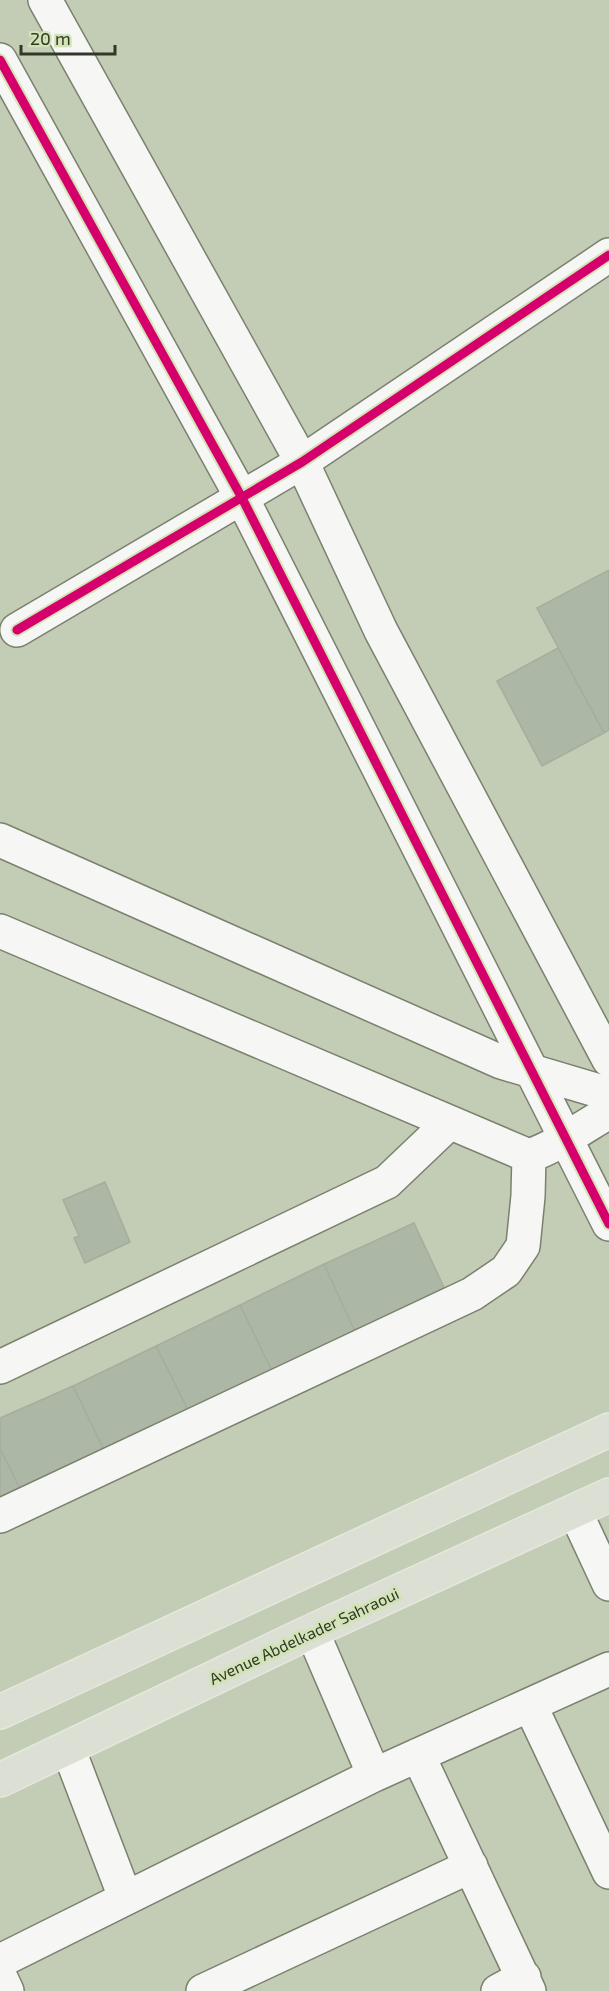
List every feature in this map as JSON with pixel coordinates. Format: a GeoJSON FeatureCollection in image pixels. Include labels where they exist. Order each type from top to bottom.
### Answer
{"type":"FeatureCollection","features":[{"type":"Feature","properties":{"kind":"main road"},"geometry":{"type":"LineString","coordinates":[[0,1712],[609,1430]]}},
{"type":"Feature","properties":{"kind":"main road","name":"Avenue Abdelkader Sahraoui"},"geometry":{"type":"LineString","coordinates":[[0,1780],[312,1631],[609,1495]]}},
{"type":"Feature","properties":{"kind":"street"},"geometry":{"type":"LineString","coordinates":[[45,0],[302,462],[381,631],[609,1060]]}},
{"type":"Feature","properties":{"kind":"street"},"geometry":{"type":"LineString","coordinates":[[0,60],[242,498],[609,1224]]}},
{"type":"Feature","properties":{"kind":"street"},"geometry":{"type":"LineString","coordinates":[[17,630],[302,462],[609,255]]}},
{"type":"Feature","properties":{"kind":"street"},"geometry":{"type":"LineString","coordinates":[[0,840],[501,1062],[609,1094]]}},
{"type":"Feature","properties":{"kind":"street"},"geometry":{"type":"LineString","coordinates":[[0,931],[529,1156],[552,1147],[609,1113]]}},
{"type":"Feature","properties":{"kind":"street"},"geometry":{"type":"LineString","coordinates":[[0,1367],[387,1182],[449,1123]]}},
{"type":"Feature","properties":{"kind":"street"},"geometry":{"type":"LineString","coordinates":[[0,1516],[472,1294],[506,1271],[523,1246],[529,1156]]}},
{"type":"Feature","properties":{"kind":"street"},"geometry":{"type":"LineString","coordinates":[[575,1511],[609,1584]]}},
{"type":"Feature","properties":{"kind":"street"},"geometry":{"type":"LineString","coordinates":[[312,1631],[374,1775]]}},
{"type":"Feature","properties":{"kind":"street"},"geometry":{"type":"LineString","coordinates":[[0,1961],[374,1775],[609,1669]]}},
{"type":"Feature","properties":{"kind":"street"},"geometry":{"type":"LineString","coordinates":[[530,1705],[609,1872]]}},
{"type":"Feature","properties":{"kind":"street"},"geometry":{"type":"LineString","coordinates":[[68,1748],[125,1897]]}},
{"type":"Feature","properties":{"kind":"street"},"geometry":{"type":"LineString","coordinates":[[418,1755],[471,1866],[517,1986]]}},
{"type":"Feature","properties":{"kind":"street"},"geometry":{"type":"LineString","coordinates":[[203,1991],[250,1981],[471,1866]]}},
{"type":"Feature","properties":{"kind":"street"},"geometry":{"type":"LineString","coordinates":[[0,1976],[7,1991]]}},
{"type":"Feature","properties":{"kind":"building"},"geometry":{"type":"Polygon","coordinates":[[[609,570],[609,730],[604,733],[537,608],[609,570]]]}},
{"type":"Feature","properties":{"kind":"building"},"geometry":{"type":"Polygon","coordinates":[[[558,648],[604,733],[542,766],[497,681],[558,648]]]}},
{"type":"Feature","properties":{"kind":"building"},"geometry":{"type":"Polygon","coordinates":[[[105,1182],[130,1242],[85,1263],[74,1238],[79,1236],[63,1200],[105,1182]]]}},
{"type":"Feature","properties":{"kind":"building"},"geometry":{"type":"Polygon","coordinates":[[[414,1223],[447,1294],[357,1336],[324,1264],[414,1223]]]}},
{"type":"Feature","properties":{"kind":"building"},"geometry":{"type":"Polygon","coordinates":[[[324,1264],[357,1336],[274,1375],[240,1305],[324,1264]]]}},
{"type":"Feature","properties":{"kind":"building"},"geometry":{"type":"Polygon","coordinates":[[[240,1305],[274,1375],[191,1416],[156,1346],[240,1305]]]}},
{"type":"Feature","properties":{"kind":"building"},"geometry":{"type":"Polygon","coordinates":[[[156,1346],[191,1416],[107,1456],[73,1386],[156,1346]]]}},
{"type":"Feature","properties":{"kind":"building"},"geometry":{"type":"Polygon","coordinates":[[[73,1386],[107,1456],[23,1495],[0,1448],[0,1418],[73,1386]]]}},
{"type":"Feature","properties":{"kind":"building"},"geometry":{"type":"Polygon","coordinates":[[[0,1448],[23,1495],[0,1506],[0,1448]]]}},
{"type":"Feature","properties":{"kind":"cycle path"},"geometry":{"type":"LineString","coordinates":[[0,60],[242,498],[609,1224]]}},
{"type":"Feature","properties":{"kind":"cycle path"},"geometry":{"type":"LineString","coordinates":[[17,630],[302,462],[609,255]]}}]}
